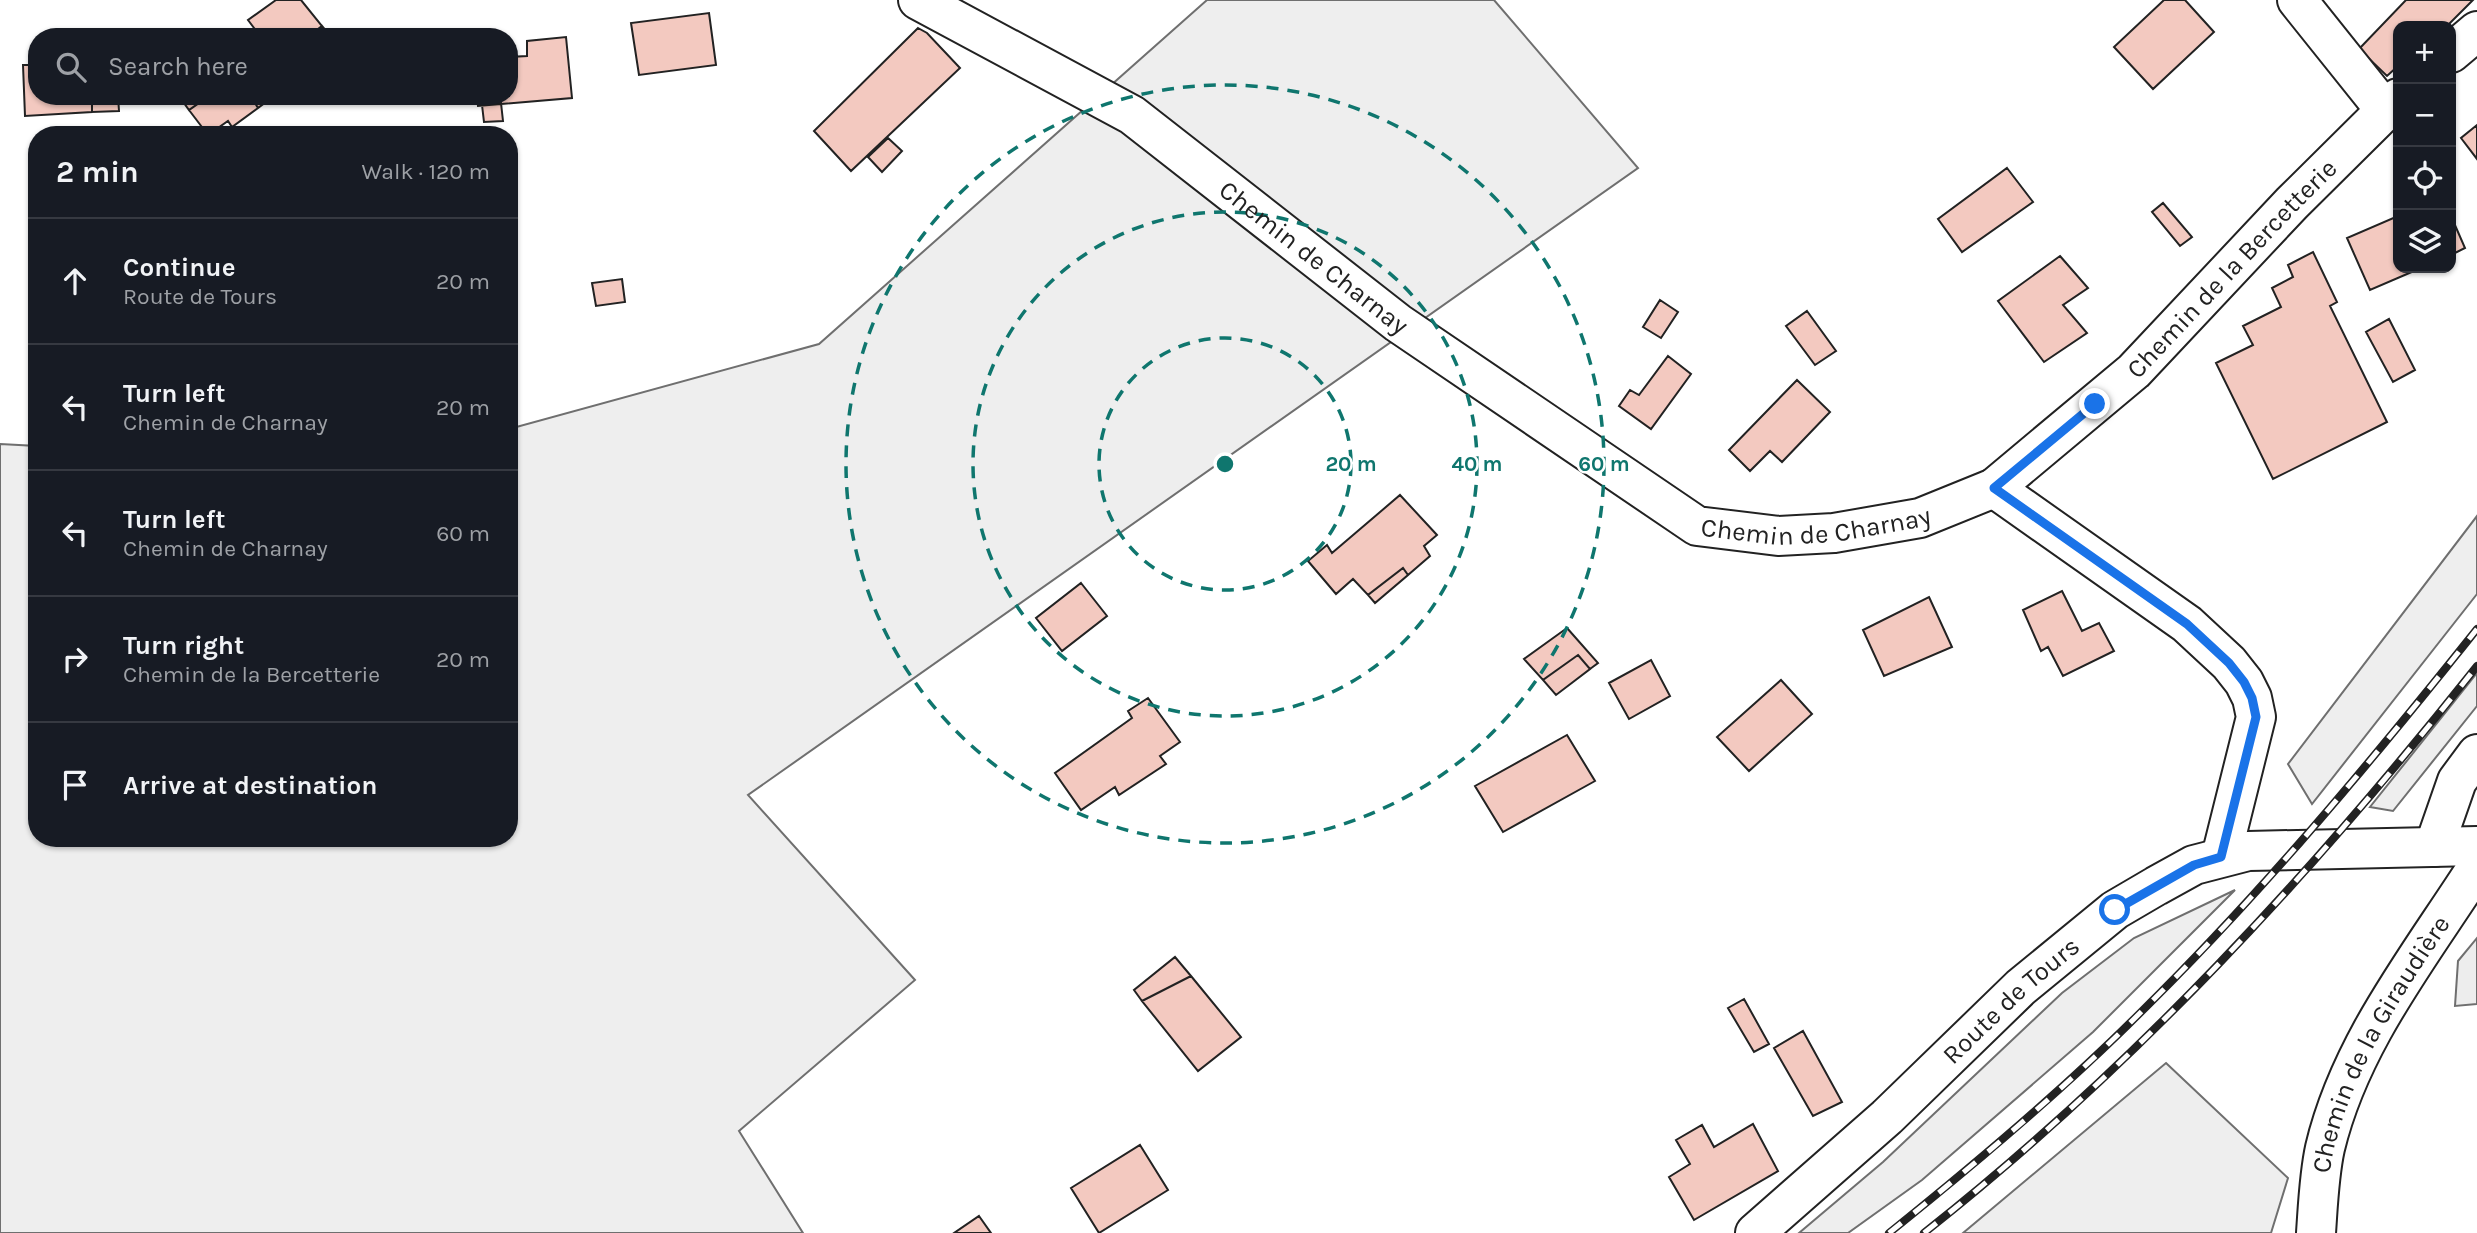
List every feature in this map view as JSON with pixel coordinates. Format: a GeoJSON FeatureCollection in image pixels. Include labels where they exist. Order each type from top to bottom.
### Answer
{"type":"FeatureCollection","features":[{"type":"Feature","properties":{"kind":"street","name":"Chemin de Charnay"},"geometry":{"type":"LineString","coordinates":[[918,0],[1132,115],[1398,323],[1697,526],[1777,536],[1834,533],[1920,518],[1994,488]]}},
{"type":"Feature","properties":{"kind":"street"},"geometry":{"type":"LineString","coordinates":[[2297,0],[2391,104]]}},
{"type":"Feature","properties":{"kind":"street"},"geometry":{"type":"LineString","coordinates":[[2456,50],[2477,31]]}},
{"type":"Feature","properties":{"kind":"street","name":"Chemin de la Bercetterie"},"geometry":{"type":"LineString","coordinates":[[1994,488],[2134,371],[2292,203],[2391,104]]}},
{"type":"Feature","properties":{"kind":"street"},"geometry":{"type":"LineString","coordinates":[[1994,488],[2187,624],[2229,663],[2244,682],[2252,698],[2256,717],[2221,857]]}},
{"type":"Feature","properties":{"kind":"street"},"geometry":{"type":"LineString","coordinates":[[2434,847],[2456,781],[2477,754]]}},
{"type":"Feature","properties":{"kind":"street","name":"Route de Tours"},"geometry":{"type":"LineString","coordinates":[[1755,1233],[1887,1117],[2021,987],[2080,937],[2115,910],[2194,865],[2248,851],[2477,846]]}},
{"type":"Feature","properties":{"kind":"street","name":"Chemin de la Giraudière"},"geometry":{"type":"LineString","coordinates":[[2316,1233],[2325,1150],[2334,1115],[2355,1066],[2390,999],[2477,867]]}},
{"type":"Feature","properties":{"kind":"shaded area"},"geometry":{"type":"Polygon","coordinates":[[[1207,0],[1494,0],[1638,168],[748,795],[915,980],[739,1131],[803,1233],[0,1233],[0,444],[28,446],[28,847],[518,847],[518,427],[819,344],[1207,0]]]}},
{"type":"Feature","properties":{"kind":"shaded area"},"geometry":{"type":"Polygon","coordinates":[[[2477,516],[2477,594],[2312,804],[2288,764],[2477,516]]]}},
{"type":"Feature","properties":{"kind":"shaded area"},"geometry":{"type":"Polygon","coordinates":[[[2477,673],[2477,706],[2393,811],[2370,807],[2477,673]]]}},
{"type":"Feature","properties":{"kind":"shaded area"},"geometry":{"type":"Polygon","coordinates":[[[2235,890],[2093,1032],[1922,1180],[1848,1233],[1799,1233],[1883,1162],[2062,993],[2134,938],[2235,890]]]}},
{"type":"Feature","properties":{"kind":"shaded area"},"geometry":{"type":"Polygon","coordinates":[[[2477,938],[2477,1004],[2455,1006],[2458,961],[2477,938]]]}},
{"type":"Feature","properties":{"kind":"shaded area"},"geometry":{"type":"Polygon","coordinates":[[[2166,1063],[2288,1178],[2271,1233],[1963,1233],[2166,1063]]]}},
{"type":"Feature","properties":{"kind":"building"},"geometry":{"type":"Polygon","coordinates":[[[276,0],[301,0],[322,26],[254,28],[248,20],[276,0]]]}},
{"type":"Feature","properties":{"kind":"building"},"geometry":{"type":"Polygon","coordinates":[[[2164,0],[2185,0],[2214,32],[2153,89],[2114,47],[2164,0]]]}},
{"type":"Feature","properties":{"kind":"building"},"geometry":{"type":"Polygon","coordinates":[[[2406,0],[2473,0],[2452,21],[2393,21],[2393,71],[2387,76],[2359,49],[2406,0]]]}},
{"type":"Feature","properties":{"kind":"building"},"geometry":{"type":"Polygon","coordinates":[[[709,13],[716,65],[639,75],[631,23],[709,13]]]}},
{"type":"Feature","properties":{"kind":"building"},"geometry":{"type":"Polygon","coordinates":[[[918,28],[927,33],[960,68],[851,171],[814,131],[918,28]]]}},
{"type":"Feature","properties":{"kind":"building"},"geometry":{"type":"Polygon","coordinates":[[[566,37],[572,98],[518,103],[518,56],[527,56],[527,41],[566,37]]]}},
{"type":"Feature","properties":{"kind":"building"},"geometry":{"type":"Polygon","coordinates":[[[23,65],[28,65],[28,105],[92,105],[92,112],[25,116],[23,65]]]}},
{"type":"Feature","properties":{"kind":"building"},"geometry":{"type":"Polygon","coordinates":[[[92,105],[119,105],[119,111],[92,112],[92,105]]]}},
{"type":"Feature","properties":{"kind":"building"},"geometry":{"type":"Polygon","coordinates":[[[196,105],[256,105],[258,108],[233,126],[228,121],[221,126],[201,126],[189,110],[196,105]]]}},
{"type":"Feature","properties":{"kind":"building"},"geometry":{"type":"Polygon","coordinates":[[[482,105],[501,105],[503,121],[484,122],[482,105]]]}},
{"type":"Feature","properties":{"kind":"building"},"geometry":{"type":"Polygon","coordinates":[[[2477,125],[2477,159],[2461,138],[2477,125]]]}},
{"type":"Feature","properties":{"kind":"building"},"geometry":{"type":"Polygon","coordinates":[[[888,138],[902,151],[882,172],[868,157],[888,138]]]}},
{"type":"Feature","properties":{"kind":"building"},"geometry":{"type":"Polygon","coordinates":[[[2007,168],[2033,202],[1962,252],[1938,219],[2007,168]]]}},
{"type":"Feature","properties":{"kind":"building"},"geometry":{"type":"Polygon","coordinates":[[[2163,203],[2192,237],[2180,246],[2152,212],[2163,203]]]}},
{"type":"Feature","properties":{"kind":"building"},"geometry":{"type":"Polygon","coordinates":[[[2393,218],[2393,273],[2409,273],[2370,290],[2347,238],[2393,218]]]}},
{"type":"Feature","properties":{"kind":"building"},"geometry":{"type":"Polygon","coordinates":[[[2456,227],[2465,248],[2456,252],[2456,227]]]}},
{"type":"Feature","properties":{"kind":"building"},"geometry":{"type":"Polygon","coordinates":[[[2313,252],[2337,302],[2330,306],[2387,422],[2273,479],[2216,363],[2253,345],[2243,326],[2281,307],[2272,288],[2293,277],[2288,265],[2313,252]]]}},
{"type":"Feature","properties":{"kind":"building"},"geometry":{"type":"Polygon","coordinates":[[[2060,256],[2088,288],[2063,305],[2087,333],[2044,362],[1998,301],[2060,256]]]}},
{"type":"Feature","properties":{"kind":"building"},"geometry":{"type":"Polygon","coordinates":[[[622,279],[625,302],[596,306],[592,283],[622,279]]]}},
{"type":"Feature","properties":{"kind":"building"},"geometry":{"type":"Polygon","coordinates":[[[1660,300],[1678,312],[1661,338],[1643,327],[1660,300]]]}},
{"type":"Feature","properties":{"kind":"building"},"geometry":{"type":"Polygon","coordinates":[[[1807,311],[1836,351],[1815,365],[1786,326],[1807,311]]]}},
{"type":"Feature","properties":{"kind":"building"},"geometry":{"type":"Polygon","coordinates":[[[2389,319],[2415,370],[2393,382],[2366,332],[2389,319]]]}},
{"type":"Feature","properties":{"kind":"building"},"geometry":{"type":"Polygon","coordinates":[[[1668,356],[1691,374],[1651,429],[1619,406],[1630,390],[1639,395],[1668,356]]]}},
{"type":"Feature","properties":{"kind":"building"},"geometry":{"type":"Polygon","coordinates":[[[1797,380],[1830,412],[1782,462],[1770,451],[1750,471],[1729,450],[1797,380]]]}},
{"type":"Feature","properties":{"kind":"building"},"geometry":{"type":"Polygon","coordinates":[[[1400,495],[1437,535],[1424,546],[1430,556],[1408,575],[1403,568],[1368,595],[1353,579],[1336,594],[1308,561],[1327,545],[1332,553],[1400,495]]]}},
{"type":"Feature","properties":{"kind":"building"},"geometry":{"type":"Polygon","coordinates":[[[1403,568],[1408,575],[1375,603],[1368,595],[1403,568]]]}},
{"type":"Feature","properties":{"kind":"building"},"geometry":{"type":"Polygon","coordinates":[[[1081,583],[1107,616],[1062,651],[1036,618],[1081,583]]]}},
{"type":"Feature","properties":{"kind":"building"},"geometry":{"type":"Polygon","coordinates":[[[2062,591],[2082,631],[2099,623],[2114,651],[2063,676],[2048,647],[2041,651],[2023,610],[2062,591]]]}},
{"type":"Feature","properties":{"kind":"building"},"geometry":{"type":"Polygon","coordinates":[[[1929,597],[1952,647],[1884,676],[1863,630],[1929,597]]]}},
{"type":"Feature","properties":{"kind":"building"},"geometry":{"type":"Polygon","coordinates":[[[1567,628],[1598,663],[1590,669],[1578,655],[1543,680],[1524,659],[1567,628]]]}},
{"type":"Feature","properties":{"kind":"building"},"geometry":{"type":"Polygon","coordinates":[[[1578,655],[1590,669],[1556,695],[1543,680],[1578,655]]]}},
{"type":"Feature","properties":{"kind":"building"},"geometry":{"type":"Polygon","coordinates":[[[1651,660],[1670,696],[1629,719],[1609,683],[1651,660]]]}},
{"type":"Feature","properties":{"kind":"building"},"geometry":{"type":"Polygon","coordinates":[[[1781,680],[1812,714],[1749,771],[1717,737],[1781,680]]]}},
{"type":"Feature","properties":{"kind":"building"},"geometry":{"type":"Polygon","coordinates":[[[1148,698],[1180,742],[1160,756],[1166,764],[1119,795],[1115,787],[1081,810],[1055,773],[1132,718],[1128,711],[1148,698]]]}},
{"type":"Feature","properties":{"kind":"building"},"geometry":{"type":"Polygon","coordinates":[[[1567,735],[1595,781],[1503,832],[1475,786],[1567,735]]]}},
{"type":"Feature","properties":{"kind":"building"},"geometry":{"type":"Polygon","coordinates":[[[1175,957],[1191,976],[1142,1001],[1134,990],[1175,957]]]}},
{"type":"Feature","properties":{"kind":"building"},"geometry":{"type":"Polygon","coordinates":[[[1191,976],[1241,1037],[1198,1071],[1142,1001],[1191,976]]]}},
{"type":"Feature","properties":{"kind":"building"},"geometry":{"type":"Polygon","coordinates":[[[1744,999],[1769,1044],[1754,1052],[1728,1008],[1744,999]]]}},
{"type":"Feature","properties":{"kind":"building"},"geometry":{"type":"Polygon","coordinates":[[[1803,1031],[1842,1102],[1813,1116],[1774,1048],[1803,1031]]]}},
{"type":"Feature","properties":{"kind":"building"},"geometry":{"type":"Polygon","coordinates":[[[1753,1124],[1778,1171],[1694,1220],[1669,1177],[1690,1164],[1676,1140],[1702,1125],[1714,1147],[1753,1124]]]}},
{"type":"Feature","properties":{"kind":"building"},"geometry":{"type":"Polygon","coordinates":[[[1140,1145],[1168,1190],[1099,1233],[1071,1188],[1140,1145]]]}},
{"type":"Feature","properties":{"kind":"building"},"geometry":{"type":"Polygon","coordinates":[[[979,1216],[991,1233],[954,1233],[979,1216]]]}},
{"type":"Feature","properties":{"kind":"railway"},"geometry":{"type":"LineString","coordinates":[[1889,1233],[2048,1099],[2184,968],[2272,875],[2477,629]]}},
{"type":"Feature","properties":{"kind":"railway"},"geometry":{"type":"LineString","coordinates":[[1924,1233],[2001,1170],[2075,1104],[2217,966],[2350,819],[2477,666]]}},
{"type":"Feature","properties":{"kind":"route"},"geometry":{"type":"LineString","coordinates":[[2095,404],[2046,448],[1994,488],[2187,624],[2229,663],[2244,682],[2252,698],[2256,717],[2221,857],[2194,865],[2115,910]]}}]}
